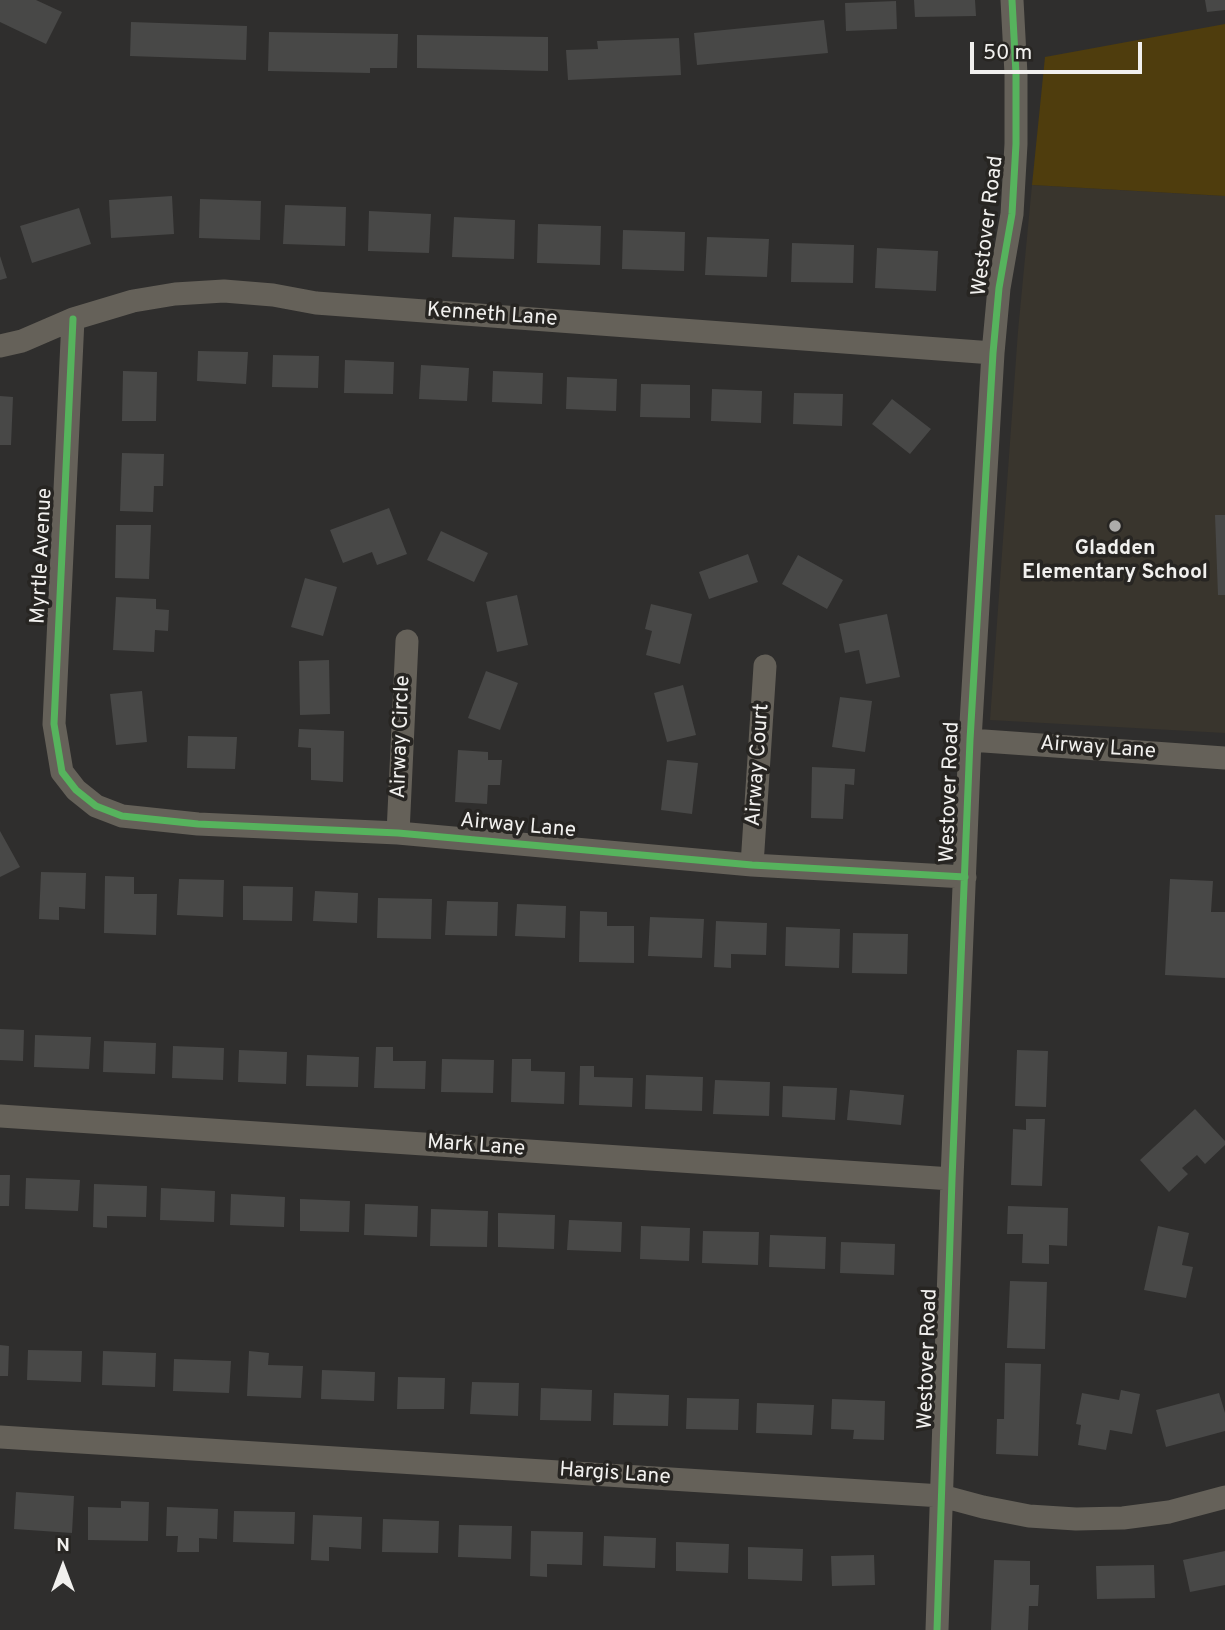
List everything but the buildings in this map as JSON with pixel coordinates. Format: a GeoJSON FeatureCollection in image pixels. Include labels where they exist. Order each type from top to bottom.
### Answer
{"type":"FeatureCollection","features":[{"type":"Feature","properties":{"kind":"street","name":"Westover Road"},"geometry":{"type":"LineString","coordinates":[[937,1630],[970,740],[993,353],[999,288],[1012,214],[1015,157],[1016,74],[1012,0]]}},
{"type":"Feature","properties":{"kind":"street","name":"Kenneth Lane"},"geometry":{"type":"LineString","coordinates":[[0,346],[22,341],[73,319],[134,301],[175,294],[224,291],[273,295],[316,303],[993,353]]}},
{"type":"Feature","properties":{"kind":"street","name":"Myrtle Avenue"},"geometry":{"type":"LineString","coordinates":[[73,319],[54,724],[62,772],[76,790]]}},
{"type":"Feature","properties":{"kind":"street","name":"Airway Circle"},"geometry":{"type":"LineString","coordinates":[[398,834],[407,641]]}},
{"type":"Feature","properties":{"kind":"street","name":"Airway Court"},"geometry":{"type":"LineString","coordinates":[[752,865],[765,666]]}},
{"type":"Feature","properties":{"kind":"street","name":"Airway Lane"},"geometry":{"type":"LineString","coordinates":[[970,740],[1225,758]]}},
{"type":"Feature","properties":{"kind":"street","name":"Airway Lane"},"geometry":{"type":"LineString","coordinates":[[76,790],[96,806],[122,816],[198,824],[398,834],[752,865],[965,877]]}},
{"type":"Feature","properties":{"kind":"street","name":"Mark Lane"},"geometry":{"type":"LineString","coordinates":[[0,1116],[952,1179]]}},
{"type":"Feature","properties":{"kind":"street","name":"Hargis Lane"},"geometry":{"type":"LineString","coordinates":[[0,1437],[942,1496],[1029,1516],[1076,1519],[1122,1518],[1157,1513],[1225,1497]]}},
{"type":"Feature","properties":{"kind":"shaded area"},"geometry":{"type":"Polygon","coordinates":[[[1225,24],[1225,196],[1032,185],[1045,57],[1225,24]]]}},
{"type":"Feature","properties":{"kind":"shaded area","name":"Gladden Elementary School"},"geometry":{"type":"Polygon","coordinates":[[[1032,185],[1225,196],[1225,733],[990,720],[1018,331],[1032,185]]]}},
{"type":"Feature","properties":{"kind":"cycle path"},"geometry":{"type":"LineString","coordinates":[[937,1630],[970,740],[993,353],[999,288],[1012,214],[1016,144],[1012,0]]}},
{"type":"Feature","properties":{"kind":"cycle path"},"geometry":{"type":"LineString","coordinates":[[73,319],[54,724],[62,772],[76,790],[96,806],[122,816],[198,824],[398,833],[752,865],[965,877]]}},
{"type":"Feature","properties":{"kind":"place","name":"Gladden Elementary School"},"geometry":{"type":"Point","coordinates":[1115,526]}}]}
